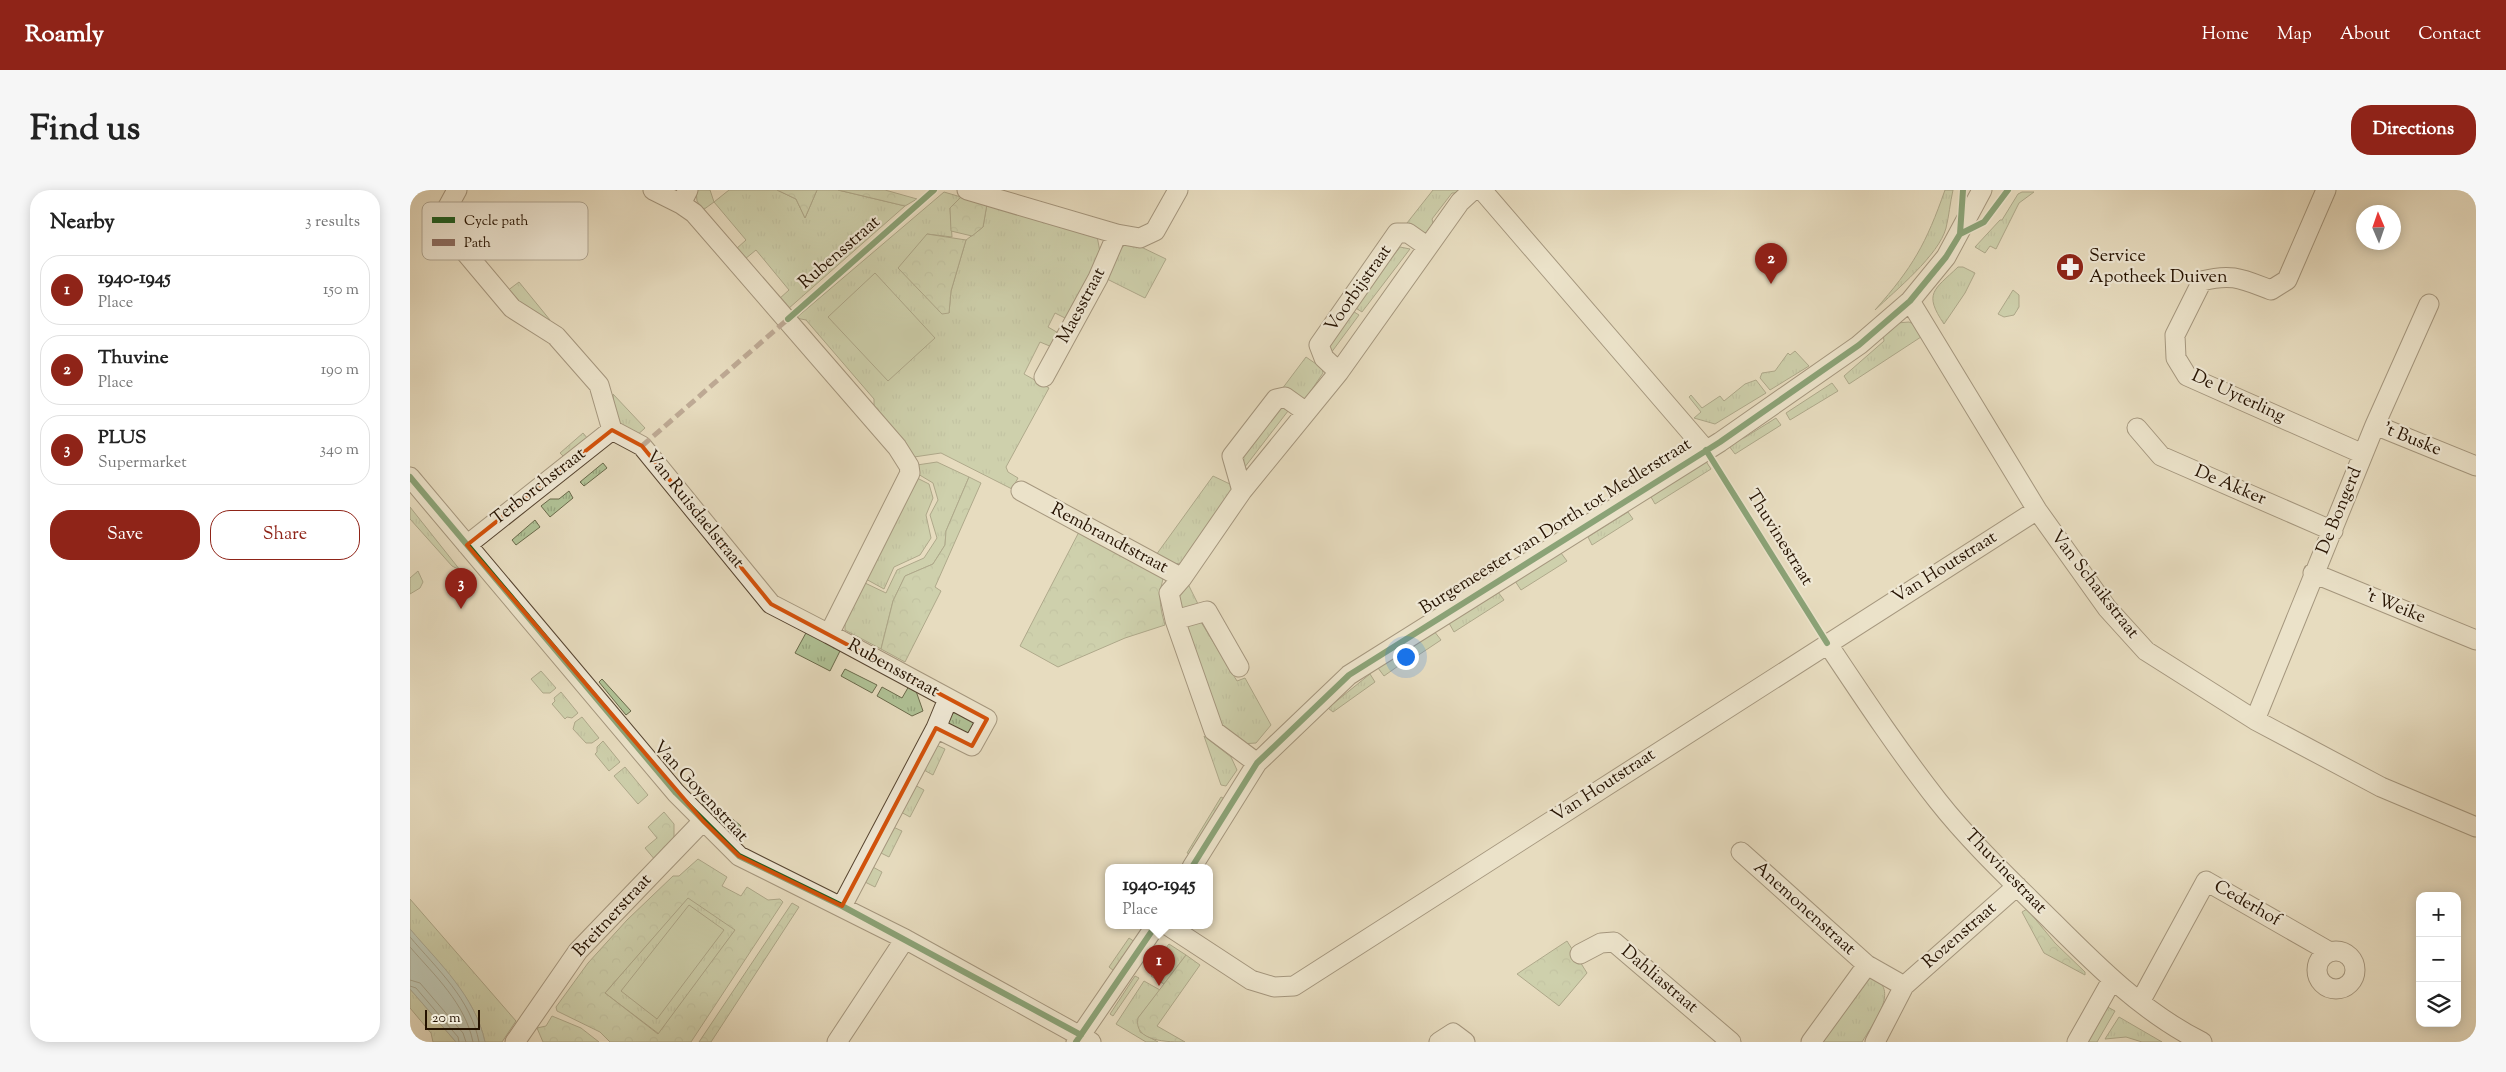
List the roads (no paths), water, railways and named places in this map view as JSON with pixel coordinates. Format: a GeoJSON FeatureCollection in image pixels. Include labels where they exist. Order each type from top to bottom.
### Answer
{"type":"FeatureCollection","features":[{"type":"Feature","properties":{"kind":"street"},"geometry":{"type":"LineString","coordinates":[[450,202],[457,190]]}},
{"type":"Feature","properties":{"kind":"street","name":"Rubensstraat"},"geometry":{"type":"LineString","coordinates":[[652,190],[684,197],[694,213],[788,319],[897,447],[909,466],[910,473],[829,634],[948,700],[987,719],[972,746],[936,728]]}},
{"type":"Feature","properties":{"kind":"street"},"geometry":{"type":"LineString","coordinates":[[967,190],[1004,195],[1117,234],[1140,238],[1155,231],[1178,190]]}},
{"type":"Feature","properties":{"kind":"street","name":"Voorbijstraat"},"geometry":{"type":"LineString","coordinates":[[1182,578],[1242,491],[1339,372],[1460,202],[1473,190]]}},
{"type":"Feature","properties":{"kind":"street"},"geometry":{"type":"LineString","coordinates":[[1482,190],[1706,450]]}},
{"type":"Feature","properties":{"kind":"street","name":"Burgemeester van Dorth tot Medlerstraat"},"geometry":{"type":"LineString","coordinates":[[1194,864],[1257,763],[1349,675],[1720,442],[1859,345],[1910,301],[1946,257],[1982,190]]}},
{"type":"Feature","properties":{"kind":"street","name":"De Uyterling"},"geometry":{"type":"LineString","coordinates":[[2326,190],[2287,280],[2271,290],[2242,278],[2223,275],[2202,281],[2175,335],[2176,358],[2187,376],[2363,454]]}},
{"type":"Feature","properties":{"kind":"street","name":"Voorbijstraat"},"geometry":{"type":"LineString","coordinates":[[1339,372],[1324,358],[1319,346],[1397,233],[1408,233],[1428,247]]}},
{"type":"Feature","properties":{"kind":"street","name":"Maesstraat"},"geometry":{"type":"LineString","coordinates":[[1044,377],[1098,278],[1117,234]]}},
{"type":"Feature","properties":{"kind":"street"},"geometry":{"type":"LineString","coordinates":[[472,260],[512,308],[556,336],[599,385],[612,430]]}},
{"type":"Feature","properties":{"kind":"street","name":"Van Schaikstraat"},"geometry":{"type":"LineString","coordinates":[[1910,301],[2037,510],[2108,608],[2146,651],[2255,720],[2381,787],[2476,827]]}},
{"type":"Feature","properties":{"kind":"street","name":"De Bongerd"},"geometry":{"type":"LineString","coordinates":[[2255,720],[2313,573],[2333,531],[2375,425],[2429,304]]}},
{"type":"Feature","properties":{"kind":"street"},"geometry":{"type":"LineString","coordinates":[[1242,491],[1232,456],[1276,399],[1285,398],[1306,412]]}},
{"type":"Feature","properties":{"kind":"street","name":"'t Buske"},"geometry":{"type":"LineString","coordinates":[[2375,425],[2476,466]]}},
{"type":"Feature","properties":{"kind":"street","name":"De Akker"},"geometry":{"type":"LineString","coordinates":[[2137,428],[2161,456],[2333,531]]}},
{"type":"Feature","properties":{"kind":"street","name":"Terborchstraat"},"geometry":{"type":"LineString","coordinates":[[467,545],[612,430]]}},
{"type":"Feature","properties":{"kind":"street","name":"Van Ruisdaelstraat"},"geometry":{"type":"LineString","coordinates":[[612,430],[642,446],[770,604],[829,634]]}},
{"type":"Feature","properties":{"kind":"street","name":"Van Goyenstraat"},"geometry":{"type":"LineString","coordinates":[[410,477],[676,793],[739,856],[905,939],[1083,1040]]}},
{"type":"Feature","properties":{"kind":"street","name":"Rembrandtstraat"},"geometry":{"type":"LineString","coordinates":[[1021,492],[1182,578],[1169,593],[1175,620],[1214,731],[1257,763]]}},
{"type":"Feature","properties":{"kind":"street","name":"Van Houtstraat"},"geometry":{"type":"LineString","coordinates":[[1173,929],[1251,980],[1274,987],[1294,986],[2037,510]]}},
{"type":"Feature","properties":{"kind":"street","name":"'t Weike"},"geometry":{"type":"LineString","coordinates":[[2313,573],[2476,640]]}},
{"type":"Feature","properties":{"kind":"street"},"geometry":{"type":"LineString","coordinates":[[1175,620],[1207,611],[1239,666]]}},
{"type":"Feature","properties":{"kind":"street","name":"Thuvinestraat"},"geometry":{"type":"LineString","coordinates":[[1827,643],[1882,725],[1939,802],[2017,886],[2112,980],[2184,1033],[2202,1042]]}},
{"type":"Feature","properties":{"kind":"street","name":"Rubensstraat"},"geometry":{"type":"LineString","coordinates":[[842,906],[936,728],[948,700]]}},
{"type":"Feature","properties":{"kind":"street","name":"Breitnerstraat"},"geometry":{"type":"LineString","coordinates":[[516,1042],[578,951],[703,821]]}},
{"type":"Feature","properties":{"kind":"street","name":"Anemonenstraat"},"geometry":{"type":"LineString","coordinates":[[1741,852],[1867,965]]}},
{"type":"Feature","properties":{"kind":"street","name":"Cederhof"},"geometry":{"type":"LineString","coordinates":[[2140,1002],[2206,881],[2330,952]]}},
{"type":"Feature","properties":{"kind":"street","name":"Rozenstraat"},"geometry":{"type":"LineString","coordinates":[[1875,1042],[1904,986],[2017,886]]}},
{"type":"Feature","properties":{"kind":"street"},"geometry":{"type":"LineString","coordinates":[[1083,1040],[1153,929]]}},
{"type":"Feature","properties":{"kind":"street"},"geometry":{"type":"LineString","coordinates":[[837,1042],[905,939]]}},
{"type":"Feature","properties":{"kind":"street","name":"Dahliastraat"},"geometry":{"type":"LineString","coordinates":[[1580,954],[1601,943],[1614,942],[1732,1042]]}},
{"type":"Feature","properties":{"kind":"street"},"geometry":{"type":"LineString","coordinates":[[1811,1042],[1867,965],[1904,986]]}},
{"type":"Feature","properties":{"kind":"street"},"geometry":{"type":"LineString","coordinates":[[2077,1042],[2112,980]]}},
{"type":"Feature","properties":{"kind":"street"},"geometry":{"type":"LineString","coordinates":[[1439,1042],[1453,1033],[1465,1042]]}},
{"type":"Feature","properties":{"kind":"water"},"geometry":{"type":"Polygon","coordinates":[[[410,929],[465,995],[480,1025],[485,1042],[456,1042],[410,989],[410,929]]]}},
{"type":"Feature","properties":{"kind":"place","name":"Service Apotheek Duiven"},"geometry":{"type":"Point","coordinates":[2070,267]}},
{"type":"Feature","properties":{"kind":"place","name":"Thuvine"},"geometry":{"type":"Point","coordinates":[1771,284]}},
{"type":"Feature","properties":{"kind":"place","name":"PLUS"},"geometry":{"type":"Point","coordinates":[461,609]}},
{"type":"Feature","properties":{"kind":"place","name":"1940-1945"},"geometry":{"type":"Point","coordinates":[1159,986]}}]}
